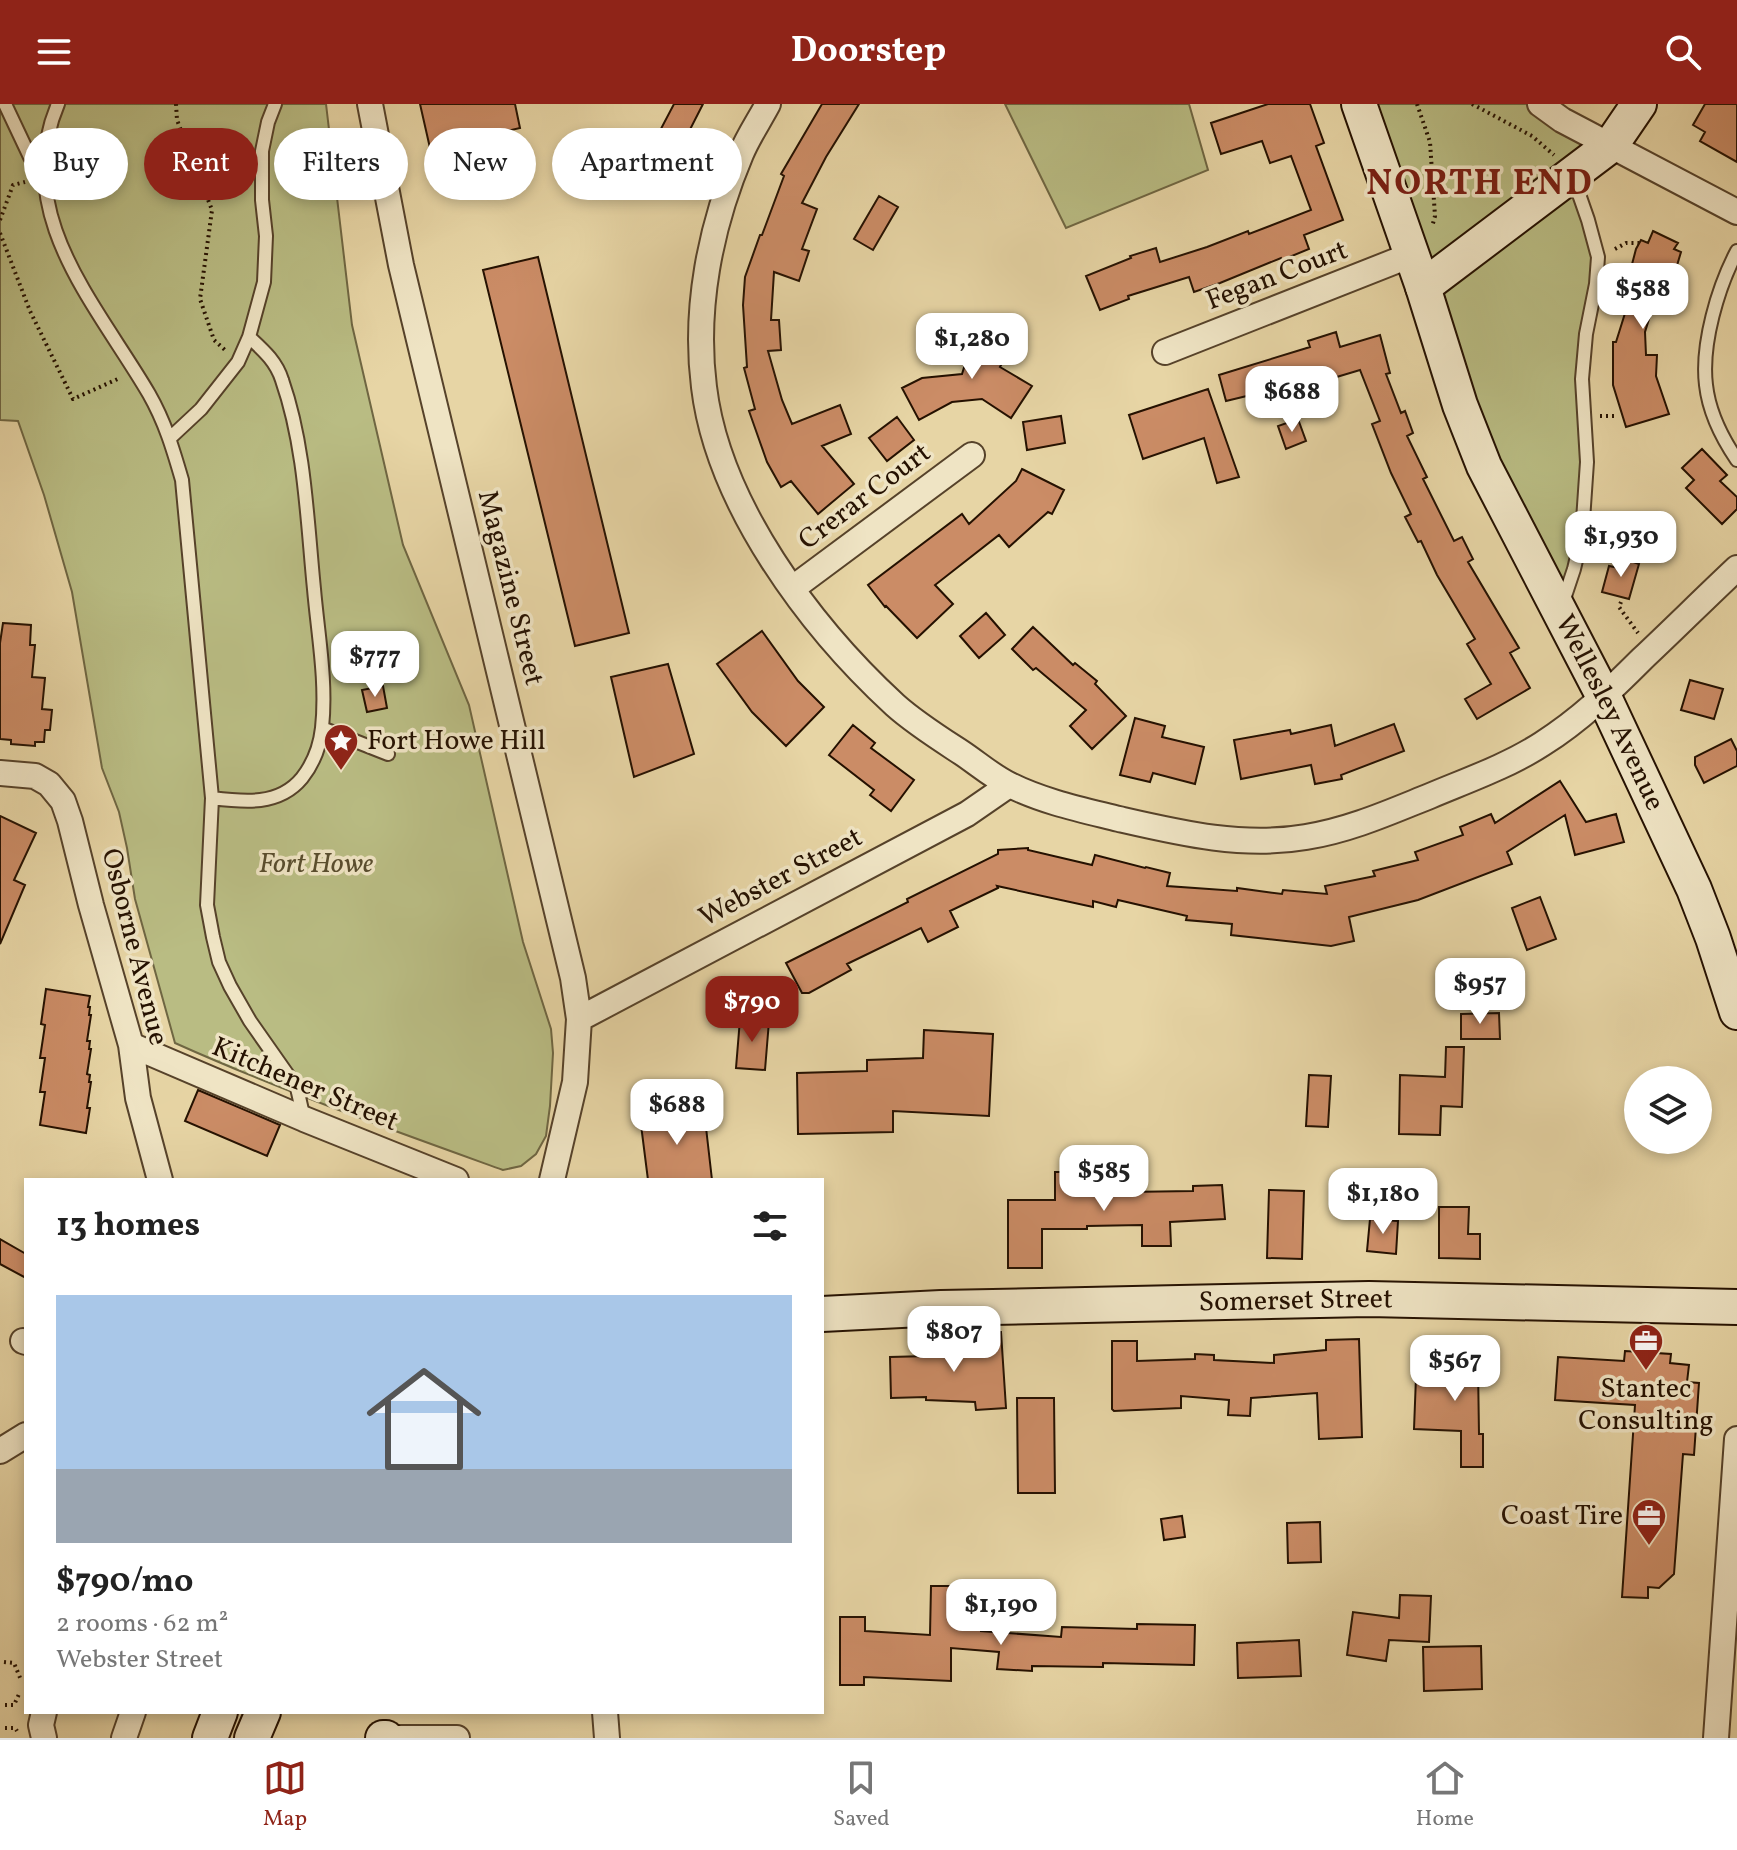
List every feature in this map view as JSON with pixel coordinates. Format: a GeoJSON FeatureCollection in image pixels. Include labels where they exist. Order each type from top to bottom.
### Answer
{"type":"FeatureCollection","features":[{"type":"Feature","properties":{"kind":"street","name":"Magazine Street"},"geometry":{"type":"LineString","coordinates":[[370,104],[401,265],[573,978],[579,1019],[575,1082],[552,1178]]}},
{"type":"Feature","properties":{"kind":"street"},"geometry":{"type":"LineString","coordinates":[[768,104],[741,153],[716,227],[706,270],[700,352],[712,431],[736,498],[759,540],[827,634],[898,707],[1009,785],[1069,807],[1212,838],[1256,841],[1305,838],[1343,829],[1380,817],[1506,764],[1540,746],[1604,697],[1737,568]]}},
{"type":"Feature","properties":{"kind":"street","name":"Wellesley Avenue"},"geometry":{"type":"LineString","coordinates":[[1359,104],[1423,287],[1460,405],[1484,466],[1604,697],[1694,889],[1737,1012]]}},
{"type":"Feature","properties":{"kind":"street"},"geometry":{"type":"LineString","coordinates":[[1540,104],[1562,120],[1737,212]]}},
{"type":"Feature","properties":{"kind":"street"},"geometry":{"type":"LineString","coordinates":[[1423,287],[1611,145],[1639,104]]}},
{"type":"Feature","properties":{"kind":"street","name":"Fegan Court"},"geometry":{"type":"LineString","coordinates":[[1165,352],[1411,255]]}},
{"type":"Feature","properties":{"kind":"street","name":"Crerar Court"},"geometry":{"type":"LineString","coordinates":[[793,588],[972,455]]}},
{"type":"Feature","properties":{"kind":"street","name":"Osborne Avenue"},"geometry":{"type":"LineString","coordinates":[[0,773],[35,776],[49,784],[63,801],[131,1045],[138,1098],[159,1178]]}},
{"type":"Feature","properties":{"kind":"street","name":"Webster Street"},"geometry":{"type":"LineString","coordinates":[[579,1019],[967,814],[1009,785]]}},
{"type":"Feature","properties":{"kind":"street","name":"Kitchener Street"},"geometry":{"type":"LineString","coordinates":[[131,1045],[451,1178]]}},
{"type":"Feature","properties":{"kind":"street","name":"Somerset Street"},"geometry":{"type":"LineString","coordinates":[[824,1314],[912,1309],[1369,1299],[1737,1307]]}},
{"type":"Feature","properties":{"kind":"street","name":"Somerset Street"},"geometry":{"type":"LineString","coordinates":[[824,1322],[856,1313]]}},
{"type":"Feature","properties":{"kind":"street"},"geometry":{"type":"LineString","coordinates":[[0,1451],[24,1436]]}},
{"type":"Feature","properties":{"kind":"street"},"geometry":{"type":"LineString","coordinates":[[1716,1738],[1737,1439]]}},
{"type":"Feature","properties":{"kind":"street"},"geometry":{"type":"LineString","coordinates":[[44,1714],[41,1725],[44,1738]]}},
{"type":"Feature","properties":{"kind":"street"},"geometry":{"type":"LineString","coordinates":[[124,1738],[132,1714]]}},
{"type":"Feature","properties":{"kind":"street"},"geometry":{"type":"LineString","coordinates":[[210,1738],[219,1714]]}},
{"type":"Feature","properties":{"kind":"street"},"geometry":{"type":"LineString","coordinates":[[252,1738],[262,1714]]}},
{"type":"Feature","properties":{"kind":"street"},"geometry":{"type":"LineString","coordinates":[[605,1714],[607,1738]]}},
{"type":"Feature","properties":{"kind":"street"},"geometry":{"type":"LineString","coordinates":[[384,1738],[457,1738]]}},
{"type":"Feature","properties":{"kind":"lane"},"geometry":{"type":"LineString","coordinates":[[5,104],[24,144]]}},
{"type":"Feature","properties":{"kind":"lane"},"geometry":{"type":"LineString","coordinates":[[50,128],[58,104]]}},
{"type":"Feature","properties":{"kind":"lane"},"geometry":{"type":"LineString","coordinates":[[170,438],[201,409],[238,362],[249,337],[264,282],[262,151],[275,104]]}},
{"type":"Feature","properties":{"kind":"lane"},"geometry":{"type":"LineString","coordinates":[[1559,613],[1582,535],[1587,462],[1582,379],[1598,257],[1572,174]]}},
{"type":"Feature","properties":{"kind":"lane"},"geometry":{"type":"LineString","coordinates":[[48,200],[57,235],[79,284],[149,394],[170,438],[182,480],[212,798],[207,905],[219,962],[250,1021],[297,1088],[304,1119]]}},
{"type":"Feature","properties":{"kind":"lane"},"geometry":{"type":"LineString","coordinates":[[1737,251],[1718,298],[1711,326],[1706,384],[1717,423],[1737,460]]}},
{"type":"Feature","properties":{"kind":"lane"},"geometry":{"type":"LineString","coordinates":[[212,798],[247,802],[273,798],[288,790],[301,780],[310,767],[322,728],[323,686],[299,445],[282,377],[270,356],[249,337]]}},
{"type":"Feature","properties":{"kind":"lane"},"geometry":{"type":"LineString","coordinates":[[322,728],[388,754]]}},
{"type":"Feature","properties":{"kind":"path"},"geometry":{"type":"LineString","coordinates":[[176,104],[177,120],[212,210],[200,299],[214,340],[238,362]]}},
{"type":"Feature","properties":{"kind":"path"},"geometry":{"type":"LineString","coordinates":[[1411,255],[1433,227],[1435,216],[1430,142],[1417,104]]}},
{"type":"Feature","properties":{"kind":"path"},"geometry":{"type":"LineString","coordinates":[[1472,104],[1532,136],[1572,174]]}},
{"type":"Feature","properties":{"kind":"path"},"geometry":{"type":"LineString","coordinates":[[0,220],[13,185],[24,182]]}},
{"type":"Feature","properties":{"kind":"path"},"geometry":{"type":"LineString","coordinates":[[0,233],[30,311],[73,399],[133,371]]}},
{"type":"Feature","properties":{"kind":"path"},"geometry":{"type":"LineString","coordinates":[[1598,257],[1626,243],[1639,243]]}},
{"type":"Feature","properties":{"kind":"path"},"geometry":{"type":"LineString","coordinates":[[1621,602],[1619,607],[1651,651]]}},
{"type":"Feature","properties":{"kind":"path"},"geometry":{"type":"LineString","coordinates":[[4,1662],[14,1663],[21,1680]]}},
{"type":"Feature","properties":{"kind":"path"},"geometry":{"type":"LineString","coordinates":[[5,1705],[14,1705],[20,1692]]}},
{"type":"Feature","properties":{"kind":"path"},"geometry":{"type":"LineString","coordinates":[[5,1728],[15,1728],[20,1738]]}},
{"type":"Feature","properties":{"kind":"green space","name":"Fort Howe"},"geometry":{"type":"Polygon","coordinates":[[[0,104],[326,104],[329,128],[274,128],[274,200],[337,200],[352,325],[403,545],[469,705],[523,942],[551,1029],[553,1053],[546,1136],[536,1154],[521,1166],[503,1170],[297,1094],[175,1043],[135,899],[119,812],[102,768],[72,592],[44,495],[18,421],[0,420],[0,104]]]}},
{"type":"Feature","properties":{"kind":"green space"},"geometry":{"type":"Polygon","coordinates":[[[1005,104],[1189,104],[1208,170],[1066,228],[1005,104]]]}},
{"type":"Feature","properties":{"kind":"green space"},"geometry":{"type":"Polygon","coordinates":[[[1359,104],[1540,104],[1611,145],[1572,174],[1598,257],[1586,334],[1586,496],[1559,613],[1359,104]]]}},
{"type":"Feature","properties":{"kind":"building"},"geometry":{"type":"Polygon","coordinates":[[[420,104],[515,104],[520,128],[425,128],[420,104]]]}},
{"type":"Feature","properties":{"kind":"building"},"geometry":{"type":"Polygon","coordinates":[[[674,104],[703,104],[691,128],[661,128],[674,104]]]}},
{"type":"Feature","properties":{"kind":"building"},"geometry":{"type":"Polygon","coordinates":[[[822,104],[859,104],[802,203],[817,209],[802,249],[809,251],[799,281],[774,272],[771,320],[779,320],[781,350],[768,351],[792,424],[840,405],[851,434],[822,446],[854,484],[818,514],[791,481],[781,487],[767,462],[749,411],[755,409],[744,368],[747,367],[743,305],[745,277],[784,176],[781,174],[822,104]]]}},
{"type":"Feature","properties":{"kind":"building"},"geometry":{"type":"Polygon","coordinates":[[[1268,104],[1310,104],[1324,143],[1316,146],[1343,220],[1304,235],[1309,249],[1220,283],[1194,292],[1189,277],[1128,296],[1129,299],[1100,310],[1086,276],[1156,248],[1160,262],[1248,231],[1249,234],[1311,210],[1291,156],[1270,163],[1262,141],[1221,154],[1211,123],[1268,104]]]}},
{"type":"Feature","properties":{"kind":"building"},"geometry":{"type":"Polygon","coordinates":[[[1705,104],[1737,104],[1737,162],[1700,141],[1705,132],[1693,125],[1705,104]]]}},
{"type":"Feature","properties":{"kind":"building"},"geometry":{"type":"Polygon","coordinates":[[[879,196],[898,207],[873,250],[854,239],[879,196]]]}},
{"type":"Feature","properties":{"kind":"building"},"geometry":{"type":"Polygon","coordinates":[[[1653,231],[1678,243],[1674,249],[1681,252],[1664,309],[1653,306],[1645,332],[1646,355],[1657,355],[1656,376],[1669,414],[1626,427],[1613,385],[1613,342],[1616,342],[1626,310],[1629,293],[1625,291],[1636,249],[1641,240],[1648,243],[1653,231]]]}},
{"type":"Feature","properties":{"kind":"building"},"geometry":{"type":"Polygon","coordinates":[[[538,257],[629,633],[575,646],[483,270],[538,257]]]}},
{"type":"Feature","properties":{"kind":"building"},"geometry":{"type":"Polygon","coordinates":[[[976,329],[1012,345],[1000,367],[1032,386],[1011,418],[982,399],[952,402],[919,420],[902,388],[922,378],[962,374],[976,329]]]}},
{"type":"Feature","properties":{"kind":"building"},"geometry":{"type":"Polygon","coordinates":[[[1336,332],[1340,347],[1380,335],[1390,373],[1386,374],[1401,413],[1405,411],[1413,433],[1407,436],[1427,477],[1423,479],[1454,541],[1462,537],[1473,559],[1468,562],[1519,648],[1510,653],[1530,688],[1477,719],[1465,699],[1491,684],[1467,644],[1475,639],[1405,517],[1411,514],[1372,424],[1380,421],[1360,370],[1320,382],[1317,372],[1226,401],[1219,375],[1310,347],[1308,341],[1336,332]]]}},
{"type":"Feature","properties":{"kind":"building"},"geometry":{"type":"Polygon","coordinates":[[[1208,389],[1239,477],[1217,483],[1204,438],[1143,459],[1129,415],[1208,389]]]}},
{"type":"Feature","properties":{"kind":"building"},"geometry":{"type":"Polygon","coordinates":[[[1061,416],[1065,443],[1027,450],[1023,422],[1061,416]]]}},
{"type":"Feature","properties":{"kind":"building"},"geometry":{"type":"Polygon","coordinates":[[[897,417],[914,440],[887,461],[869,438],[897,417]]]}},
{"type":"Feature","properties":{"kind":"building"},"geometry":{"type":"Polygon","coordinates":[[[1298,419],[1306,441],[1286,449],[1278,426],[1298,419]]]}},
{"type":"Feature","properties":{"kind":"building"},"geometry":{"type":"Polygon","coordinates":[[[1702,449],[1727,475],[1720,481],[1737,497],[1737,509],[1722,524],[1686,488],[1694,480],[1682,468],[1702,449]]]}},
{"type":"Feature","properties":{"kind":"building"},"geometry":{"type":"Polygon","coordinates":[[[1022,469],[1064,490],[1052,514],[1048,512],[1009,547],[999,535],[935,585],[953,604],[917,638],[885,607],[868,585],[962,514],[969,524],[1016,481],[1022,469]]]}},
{"type":"Feature","properties":{"kind":"building"},"geometry":{"type":"Polygon","coordinates":[[[1622,558],[1639,564],[1629,599],[1602,592],[1609,566],[1619,568],[1622,558]]]}},
{"type":"Feature","properties":{"kind":"building"},"geometry":{"type":"Polygon","coordinates":[[[986,613],[1005,635],[979,658],[960,636],[986,613]]]}},
{"type":"Feature","properties":{"kind":"building"},"geometry":{"type":"Polygon","coordinates":[[[3,623],[31,625],[30,645],[35,645],[32,677],[45,678],[42,709],[52,710],[50,730],[45,730],[44,742],[35,742],[35,746],[11,744],[11,740],[0,739],[0,643],[3,623]]]}},
{"type":"Feature","properties":{"kind":"building"},"geometry":{"type":"Polygon","coordinates":[[[1033,627],[1073,665],[1075,663],[1097,681],[1095,684],[1126,716],[1092,749],[1070,726],[1086,710],[1036,668],[1033,670],[1012,649],[1033,627]]]}},
{"type":"Feature","properties":{"kind":"building"},"geometry":{"type":"Polygon","coordinates":[[[762,631],[798,681],[824,707],[786,746],[752,712],[717,664],[762,631]]]}},
{"type":"Feature","properties":{"kind":"building"},"geometry":{"type":"Polygon","coordinates":[[[668,664],[694,754],[634,777],[611,677],[668,664]]]}},
{"type":"Feature","properties":{"kind":"building"},"geometry":{"type":"Polygon","coordinates":[[[1690,680],[1723,689],[1714,719],[1681,710],[1690,680]]]}},
{"type":"Feature","properties":{"kind":"building"},"geometry":{"type":"Polygon","coordinates":[[[383,686],[387,708],[367,712],[362,690],[383,686]]]}},
{"type":"Feature","properties":{"kind":"building"},"geometry":{"type":"Polygon","coordinates":[[[1135,718],[1165,726],[1162,737],[1204,747],[1195,784],[1153,773],[1150,782],[1120,775],[1135,718]]]}},
{"type":"Feature","properties":{"kind":"building"},"geometry":{"type":"Polygon","coordinates":[[[1394,724],[1404,751],[1341,775],[1342,779],[1315,784],[1311,765],[1241,779],[1234,740],[1290,730],[1291,734],[1331,725],[1335,746],[1394,724]]]}},
{"type":"Feature","properties":{"kind":"building"},"geometry":{"type":"Polygon","coordinates":[[[853,725],[875,743],[871,748],[914,780],[891,811],[870,795],[874,790],[829,755],[853,725]]]}},
{"type":"Feature","properties":{"kind":"building"},"geometry":{"type":"Polygon","coordinates":[[[1731,739],[1737,751],[1737,766],[1704,783],[1695,765],[1695,757],[1731,739]]]}},
{"type":"Feature","properties":{"kind":"building"},"geometry":{"type":"Polygon","coordinates":[[[1560,781],[1586,822],[1616,814],[1624,842],[1575,855],[1565,815],[1507,852],[1512,864],[1418,900],[1349,917],[1354,941],[1331,946],[1231,935],[1232,924],[1186,920],[1187,916],[1118,900],[1116,907],[1093,901],[1093,907],[997,886],[950,911],[958,927],[928,942],[921,928],[847,964],[851,970],[809,993],[802,993],[786,963],[908,902],[907,899],[998,854],[998,850],[1028,848],[1092,865],[1095,855],[1170,873],[1167,886],[1327,894],[1325,886],[1375,876],[1373,871],[1418,860],[1415,852],[1463,835],[1460,827],[1491,814],[1495,823],[1560,781]]]}},
{"type":"Feature","properties":{"kind":"building"},"geometry":{"type":"Polygon","coordinates":[[[0,816],[36,833],[14,880],[25,885],[0,944],[0,816]]]}},
{"type":"Feature","properties":{"kind":"building"},"geometry":{"type":"Polygon","coordinates":[[[1540,897],[1556,939],[1527,950],[1512,908],[1540,897]]]}},
{"type":"Feature","properties":{"kind":"building"},"geometry":{"type":"Polygon","coordinates":[[[46,989],[90,996],[87,1041],[90,1041],[91,1049],[87,1074],[91,1082],[86,1133],[40,1125],[45,1092],[40,1092],[45,1058],[40,1058],[46,989]]]}},
{"type":"Feature","properties":{"kind":"building"},"geometry":{"type":"Polygon","coordinates":[[[1499,1013],[1500,1039],[1461,1039],[1461,1014],[1499,1013]]]}},
{"type":"Feature","properties":{"kind":"building"},"geometry":{"type":"Polygon","coordinates":[[[740,1019],[769,1021],[765,1070],[736,1068],[740,1019]]]}},
{"type":"Feature","properties":{"kind":"building"},"geometry":{"type":"Polygon","coordinates":[[[924,1030],[993,1034],[989,1116],[893,1111],[893,1132],[798,1134],[797,1073],[867,1071],[867,1060],[923,1058],[924,1030]]]}},
{"type":"Feature","properties":{"kind":"building"},"geometry":{"type":"Polygon","coordinates":[[[1446,1047],[1464,1047],[1462,1107],[1441,1106],[1440,1135],[1399,1134],[1400,1075],[1445,1077],[1446,1047]]]}},
{"type":"Feature","properties":{"kind":"building"},"geometry":{"type":"Polygon","coordinates":[[[1309,1075],[1331,1076],[1328,1127],[1306,1126],[1309,1075]]]}},
{"type":"Feature","properties":{"kind":"building"},"geometry":{"type":"Polygon","coordinates":[[[198,1090],[280,1125],[267,1156],[185,1121],[198,1090]]]}},
{"type":"Feature","properties":{"kind":"building"},"geometry":{"type":"Polygon","coordinates":[[[704,1110],[712,1178],[648,1178],[640,1117],[704,1110]]]}},
{"type":"Feature","properties":{"kind":"building"},"geometry":{"type":"Polygon","coordinates":[[[1055,1172],[1087,1172],[1087,1179],[1126,1179],[1126,1192],[1193,1191],[1193,1186],[1222,1185],[1225,1219],[1170,1222],[1171,1246],[1142,1246],[1142,1225],[1042,1229],[1042,1268],[1008,1268],[1008,1200],[1055,1200],[1055,1172]]]}},
{"type":"Feature","properties":{"kind":"building"},"geometry":{"type":"Polygon","coordinates":[[[1269,1190],[1304,1191],[1302,1259],[1267,1258],[1269,1190]]]}},
{"type":"Feature","properties":{"kind":"building"},"geometry":{"type":"Polygon","coordinates":[[[1439,1207],[1469,1207],[1468,1234],[1480,1234],[1480,1259],[1439,1258],[1439,1207]]]}},
{"type":"Feature","properties":{"kind":"building"},"geometry":{"type":"Polygon","coordinates":[[[1370,1219],[1398,1221],[1396,1254],[1367,1251],[1370,1219]]]}},
{"type":"Feature","properties":{"kind":"building"},"geometry":{"type":"Polygon","coordinates":[[[0,1239],[24,1253],[24,1277],[0,1264],[0,1239]]]}},
{"type":"Feature","properties":{"kind":"building"},"geometry":{"type":"Polygon","coordinates":[[[1001,1332],[1006,1408],[976,1410],[975,1402],[926,1400],[926,1397],[891,1398],[890,1357],[928,1356],[929,1345],[971,1347],[970,1334],[1001,1332]]]}},
{"type":"Feature","properties":{"kind":"building"},"geometry":{"type":"Polygon","coordinates":[[[1359,1339],[1362,1437],[1319,1439],[1317,1393],[1251,1398],[1250,1416],[1228,1415],[1229,1400],[1181,1396],[1181,1408],[1112,1409],[1112,1341],[1137,1341],[1137,1361],[1195,1359],[1195,1354],[1214,1355],[1214,1360],[1274,1363],[1274,1355],[1326,1350],[1326,1340],[1359,1339]]]}},
{"type":"Feature","properties":{"kind":"building"},"geometry":{"type":"Polygon","coordinates":[[[1451,1346],[1485,1346],[1485,1367],[1478,1367],[1483,1467],[1461,1467],[1461,1431],[1414,1429],[1416,1377],[1450,1379],[1451,1346]]]}},
{"type":"Feature","properties":{"kind":"building"},"geometry":{"type":"Polygon","coordinates":[[[1625,1351],[1671,1354],[1670,1363],[1689,1365],[1687,1382],[1699,1383],[1694,1455],[1683,1454],[1674,1574],[1659,1588],[1648,1587],[1648,1598],[1622,1597],[1635,1405],[1555,1400],[1558,1357],[1624,1361],[1625,1351]]]}},
{"type":"Feature","properties":{"kind":"building"},"geometry":{"type":"Polygon","coordinates":[[[1017,1398],[1054,1398],[1055,1493],[1018,1493],[1017,1398]]]}},
{"type":"Feature","properties":{"kind":"building"},"geometry":{"type":"Polygon","coordinates":[[[1182,1516],[1185,1537],[1164,1540],[1161,1519],[1182,1516]]]}},
{"type":"Feature","properties":{"kind":"building"},"geometry":{"type":"Polygon","coordinates":[[[1320,1522],[1321,1562],[1288,1563],[1287,1523],[1320,1522]]]}},
{"type":"Feature","properties":{"kind":"building"},"geometry":{"type":"Polygon","coordinates":[[[931,1586],[953,1586],[952,1617],[982,1620],[981,1631],[1061,1637],[1062,1627],[1137,1629],[1137,1624],[1195,1625],[1194,1665],[1103,1663],[1103,1667],[1032,1666],[1032,1671],[997,1669],[999,1652],[951,1648],[951,1681],[864,1677],[864,1685],[840,1685],[840,1617],[865,1617],[865,1631],[930,1635],[931,1586]]]}},
{"type":"Feature","properties":{"kind":"building"},"geometry":{"type":"Polygon","coordinates":[[[1400,1595],[1431,1596],[1429,1642],[1389,1640],[1386,1661],[1347,1655],[1353,1612],[1399,1618],[1400,1595]]]}},
{"type":"Feature","properties":{"kind":"building"},"geometry":{"type":"Polygon","coordinates":[[[1299,1640],[1301,1676],[1238,1678],[1237,1643],[1299,1640]]]}},
{"type":"Feature","properties":{"kind":"building"},"geometry":{"type":"Polygon","coordinates":[[[1481,1646],[1482,1689],[1424,1691],[1423,1647],[1481,1646]]]}},
{"type":"Feature","properties":{"kind":"place","name":"Fort Howe Hill"},"geometry":{"type":"Point","coordinates":[341,772]}},
{"type":"Feature","properties":{"kind":"place","name":"Stantec Consulting"},"geometry":{"type":"Point","coordinates":[1646,1372]}},
{"type":"Feature","properties":{"kind":"place","name":"Coast Tire"},"geometry":{"type":"Point","coordinates":[1649,1547]}},
{"type":"Feature","properties":{"kind":"district","name":"NORTH END"},"geometry":{"type":"Point","coordinates":[1480,185]}}]}
